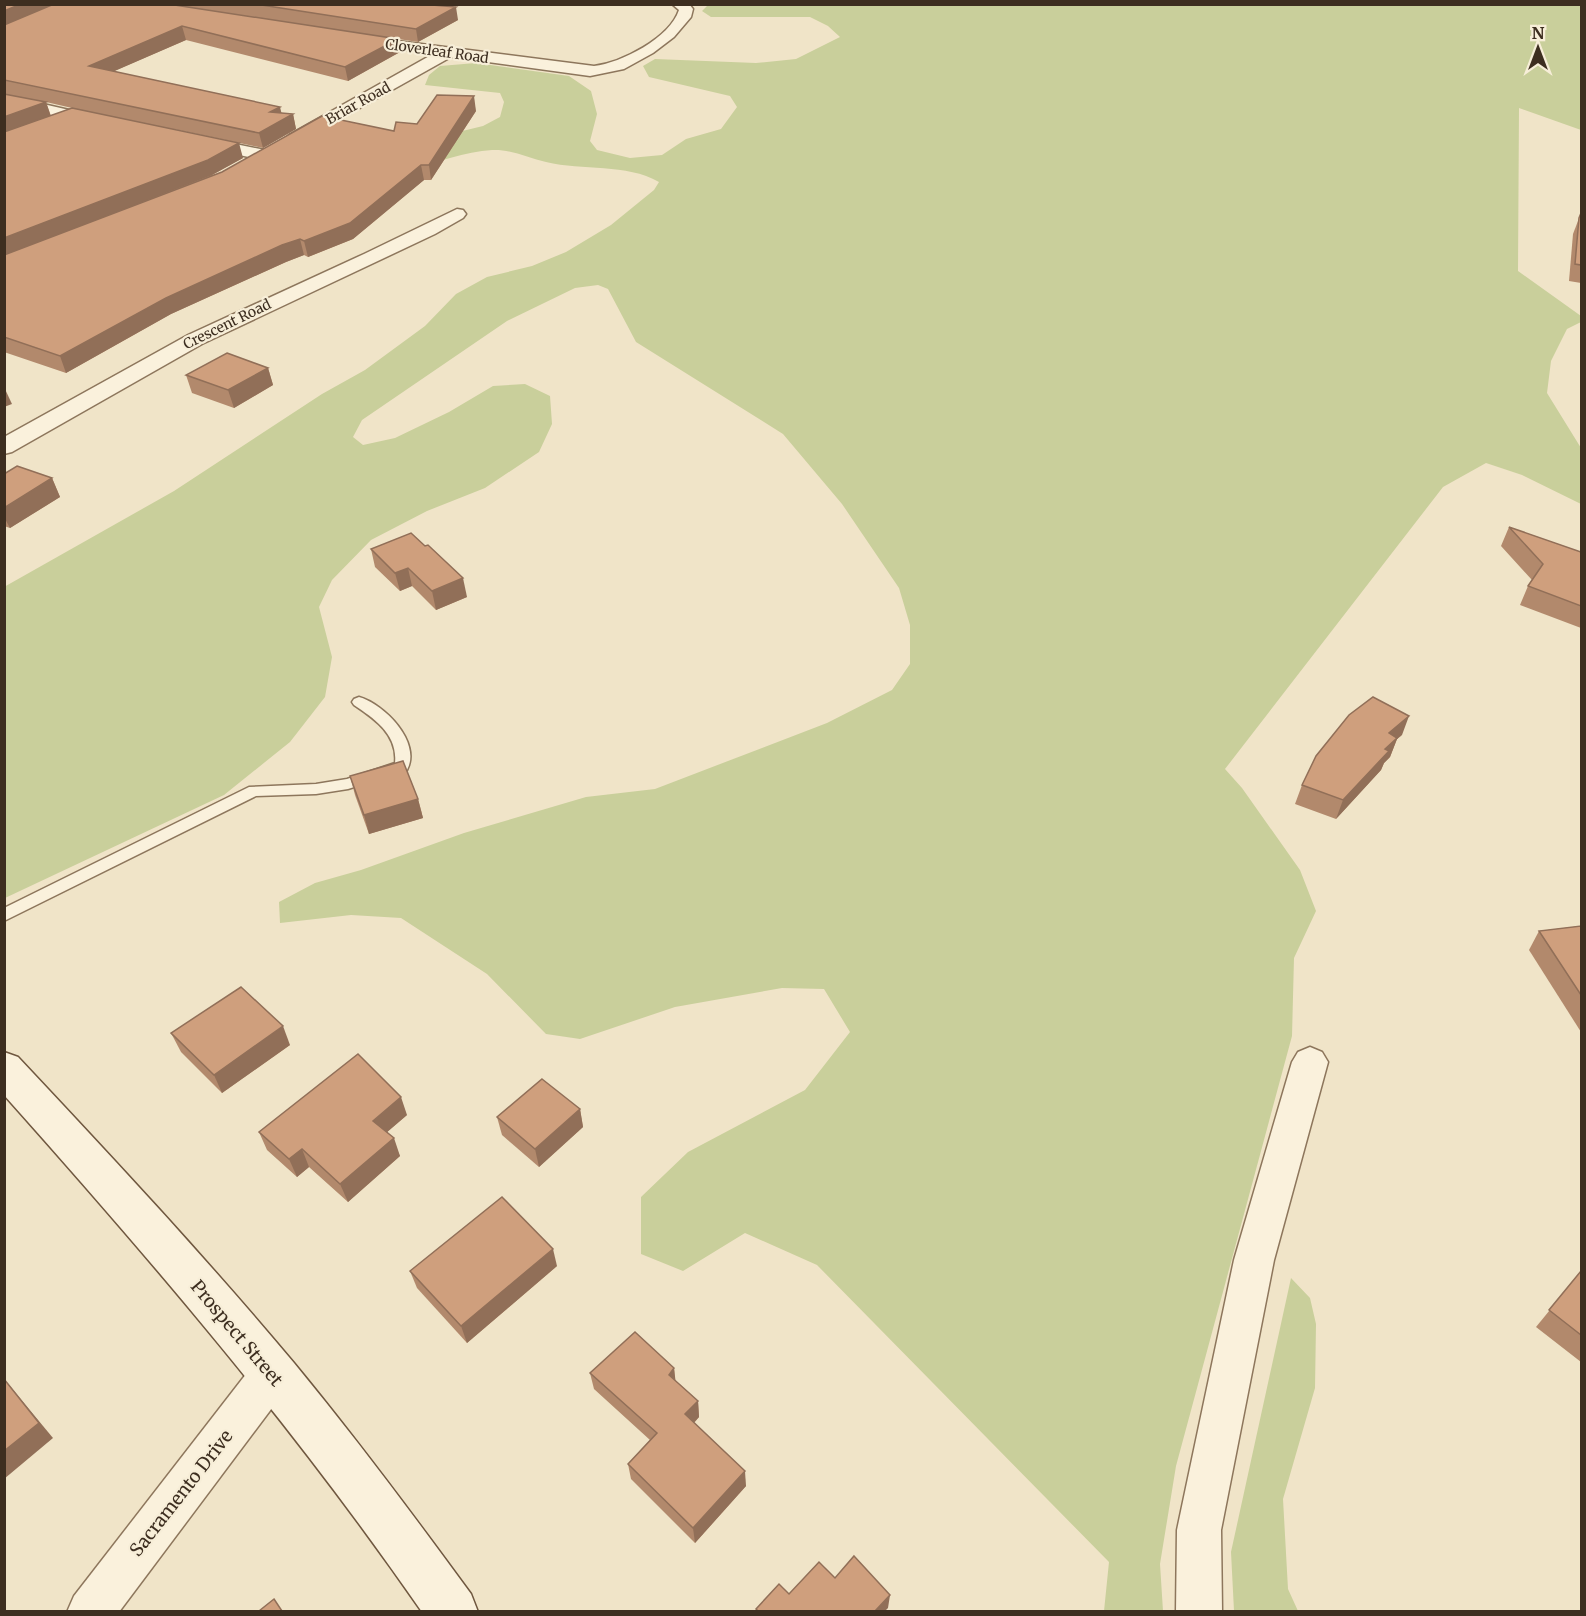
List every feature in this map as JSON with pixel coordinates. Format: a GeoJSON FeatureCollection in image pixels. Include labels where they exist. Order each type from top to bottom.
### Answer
{"type":"FeatureCollection","features":[{"type":"Feature","properties":{"kind":"main road","name":"Prospect Street"},"geometry":{"type":"LineString","coordinates":[[4,1068],[150,1229],[272,1374],[362,1485],[453,1611]]}},
{"type":"Feature","properties":{"kind":"street","name":"Cloverleaf Road"},"geometry":{"type":"LineString","coordinates":[[343,38],[583,71],[605,69],[633,59],[677,28],[686,15],[686,9],[679,4]]}},
{"type":"Feature","properties":{"kind":"street","name":"Briar Road"},"geometry":{"type":"LineString","coordinates":[[246,165],[447,53]]}},
{"type":"Feature","properties":{"kind":"street"},"geometry":{"type":"LineString","coordinates":[[4,100],[118,125]]}},
{"type":"Feature","properties":{"kind":"street"},"geometry":{"type":"LineString","coordinates":[[44,127],[74,116]]}},
{"type":"Feature","properties":{"kind":"street"},"geometry":{"type":"LineString","coordinates":[[186,139],[274,150]]}},
{"type":"Feature","properties":{"kind":"street","name":"Crescent Road"},"geometry":{"type":"LineString","coordinates":[[4,447],[160,357],[212,330],[422,235],[457,214]]}},
{"type":"Feature","properties":{"kind":"street"},"geometry":{"type":"LineString","coordinates":[[1199,1611],[1199,1530],[1246,1296],[1310,1062]]}},
{"type":"Feature","properties":{"kind":"street","name":"Sacramento Drive"},"geometry":{"type":"LineString","coordinates":[[90,1611],[272,1374]]}},
{"type":"Feature","properties":{"kind":"lane"},"geometry":{"type":"LineString","coordinates":[[4,915],[254,792],[316,789],[348,784],[402,766],[405,756],[391,727],[376,712],[359,702]]}},
{"type":"Feature","properties":{"kind":"green space"},"geometry":{"type":"Polygon","coordinates":[[[736,4],[1581,5],[1581,130],[1519,108],[1518,271],[1581,316],[1581,322],[1567,329],[1551,361],[1547,393],[1581,448],[1581,504],[1522,475],[1486,463],[1443,487],[1225,769],[1242,788],[1300,870],[1316,911],[1294,958],[1292,1036],[1176,1466],[1160,1564],[1163,1611],[1104,1611],[1109,1562],[817,1265],[745,1233],[683,1271],[641,1254],[641,1197],[688,1152],[805,1090],[850,1032],[824,989],[782,988],[675,1007],[580,1039],[546,1034],[487,974],[401,918],[351,915],[280,923],[279,902],[315,883],[361,870],[464,833],[586,797],[655,789],[827,723],[892,690],[910,664],[910,625],[899,588],[842,504],[783,434],[636,342],[608,289],[598,285],[575,288],[507,321],[362,420],[353,437],[363,445],[395,438],[449,412],[493,386],[525,384],[550,396],[552,424],[539,452],[485,488],[427,511],[371,540],[332,580],[319,607],[332,657],[325,697],[290,742],[224,795],[5,898],[4,587],[174,491],[322,394],[365,370],[425,326],[456,294],[487,277],[532,266],[566,252],[611,225],[654,190],[659,182],[633,172],[560,165],[499,150],[472,153],[410,169],[446,135],[483,126],[500,117],[504,102],[500,93],[425,85],[429,75],[440,66],[476,63],[569,76],[591,91],[597,114],[590,141],[597,150],[630,158],[662,155],[686,139],[721,129],[737,107],[730,96],[649,77],[643,66],[655,59],[756,63],[796,59],[840,37],[828,26],[810,17],[711,17],[702,11],[707,6],[736,4]]]}},
{"type":"Feature","properties":{"kind":"green space"},"geometry":{"type":"Polygon","coordinates":[[[1291,1278],[1310,1298],[1316,1324],[1315,1388],[1283,1499],[1288,1589],[1298,1611],[1234,1611],[1231,1552],[1291,1278]]]}},
{"type":"Feature","properties":{"kind":"building"},"geometry":{"type":"Polygon","coordinates":[[[4,4],[21,4],[4,11],[4,4]]]}},
{"type":"Feature","properties":{"kind":"building"},"geometry":{"type":"Polygon","coordinates":[[[54,4],[168,4],[398,39],[345,67],[182,26],[89,66],[280,107],[270,112],[293,114],[259,133],[4,80],[4,25],[54,4]]]}},
{"type":"Feature","properties":{"kind":"building"},"geometry":{"type":"Polygon","coordinates":[[[255,4],[420,4],[456,7],[416,29],[255,4]]]}},
{"type":"Feature","properties":{"kind":"building"},"geometry":{"type":"Polygon","coordinates":[[[4,94],[46,102],[4,117],[4,94]]]}},
{"type":"Feature","properties":{"kind":"building"},"geometry":{"type":"Polygon","coordinates":[[[437,95],[474,96],[429,165],[421,165],[350,223],[304,241],[300,239],[282,245],[166,298],[60,356],[4,337],[4,255],[222,172],[322,116],[394,131],[396,122],[417,124],[437,95]]]}},
{"type":"Feature","properties":{"kind":"building"},"geometry":{"type":"Polygon","coordinates":[[[72,108],[239,143],[208,160],[4,238],[4,132],[72,108]]]}},
{"type":"Feature","properties":{"kind":"building"},"geometry":{"type":"Polygon","coordinates":[[[1581,213],[1581,265],[1575,264],[1581,213]]]}},
{"type":"Feature","properties":{"kind":"building"},"geometry":{"type":"Polygon","coordinates":[[[227,353],[268,368],[228,390],[186,375],[227,353]]]}},
{"type":"Feature","properties":{"kind":"building"},"geometry":{"type":"Polygon","coordinates":[[[17,466],[52,478],[4,508],[4,474],[17,466]]]}},
{"type":"Feature","properties":{"kind":"building"},"geometry":{"type":"Polygon","coordinates":[[[1509,527],[1581,552],[1581,606],[1528,586],[1543,564],[1509,527]]]}},
{"type":"Feature","properties":{"kind":"building"},"geometry":{"type":"Polygon","coordinates":[[[411,533],[425,546],[428,545],[463,578],[432,591],[408,568],[395,573],[371,549],[411,533]]]}},
{"type":"Feature","properties":{"kind":"building"},"geometry":{"type":"Polygon","coordinates":[[[1373,697],[1409,716],[1389,733],[1397,738],[1385,749],[1389,751],[1343,800],[1302,785],[1316,756],[1349,715],[1373,697]]]}},
{"type":"Feature","properties":{"kind":"building"},"geometry":{"type":"Polygon","coordinates":[[[403,761],[418,799],[364,815],[350,776],[403,761]]]}},
{"type":"Feature","properties":{"kind":"building"},"geometry":{"type":"Polygon","coordinates":[[[1581,926],[1581,995],[1539,931],[1581,926]]]}},
{"type":"Feature","properties":{"kind":"building"},"geometry":{"type":"Polygon","coordinates":[[[241,987],[283,1026],[214,1075],[171,1033],[241,987]]]}},
{"type":"Feature","properties":{"kind":"building"},"geometry":{"type":"Polygon","coordinates":[[[358,1054],[401,1097],[373,1121],[394,1138],[340,1184],[302,1149],[289,1159],[259,1132],[358,1054]]]}},
{"type":"Feature","properties":{"kind":"building"},"geometry":{"type":"Polygon","coordinates":[[[542,1079],[580,1109],[535,1149],[497,1117],[542,1079]]]}},
{"type":"Feature","properties":{"kind":"building"},"geometry":{"type":"Polygon","coordinates":[[[502,1197],[553,1249],[461,1326],[410,1271],[502,1197]]]}},
{"type":"Feature","properties":{"kind":"building"},"geometry":{"type":"Polygon","coordinates":[[[1581,1271],[1581,1335],[1549,1310],[1581,1271]]]}},
{"type":"Feature","properties":{"kind":"building"},"geometry":{"type":"Polygon","coordinates":[[[635,1332],[674,1368],[669,1375],[698,1401],[685,1414],[745,1471],[693,1528],[628,1464],[657,1433],[590,1373],[635,1332]]]}},
{"type":"Feature","properties":{"kind":"building"},"geometry":{"type":"Polygon","coordinates":[[[4,1379],[39,1423],[4,1451],[4,1379]]]}},
{"type":"Feature","properties":{"kind":"building"},"geometry":{"type":"Polygon","coordinates":[[[854,1556],[890,1595],[875,1611],[758,1611],[756,1609],[779,1584],[789,1594],[819,1562],[835,1578],[854,1556]]]}},
{"type":"Feature","properties":{"kind":"building"},"geometry":{"type":"Polygon","coordinates":[[[274,1599],[282,1611],[259,1611],[274,1599]]]}}]}
